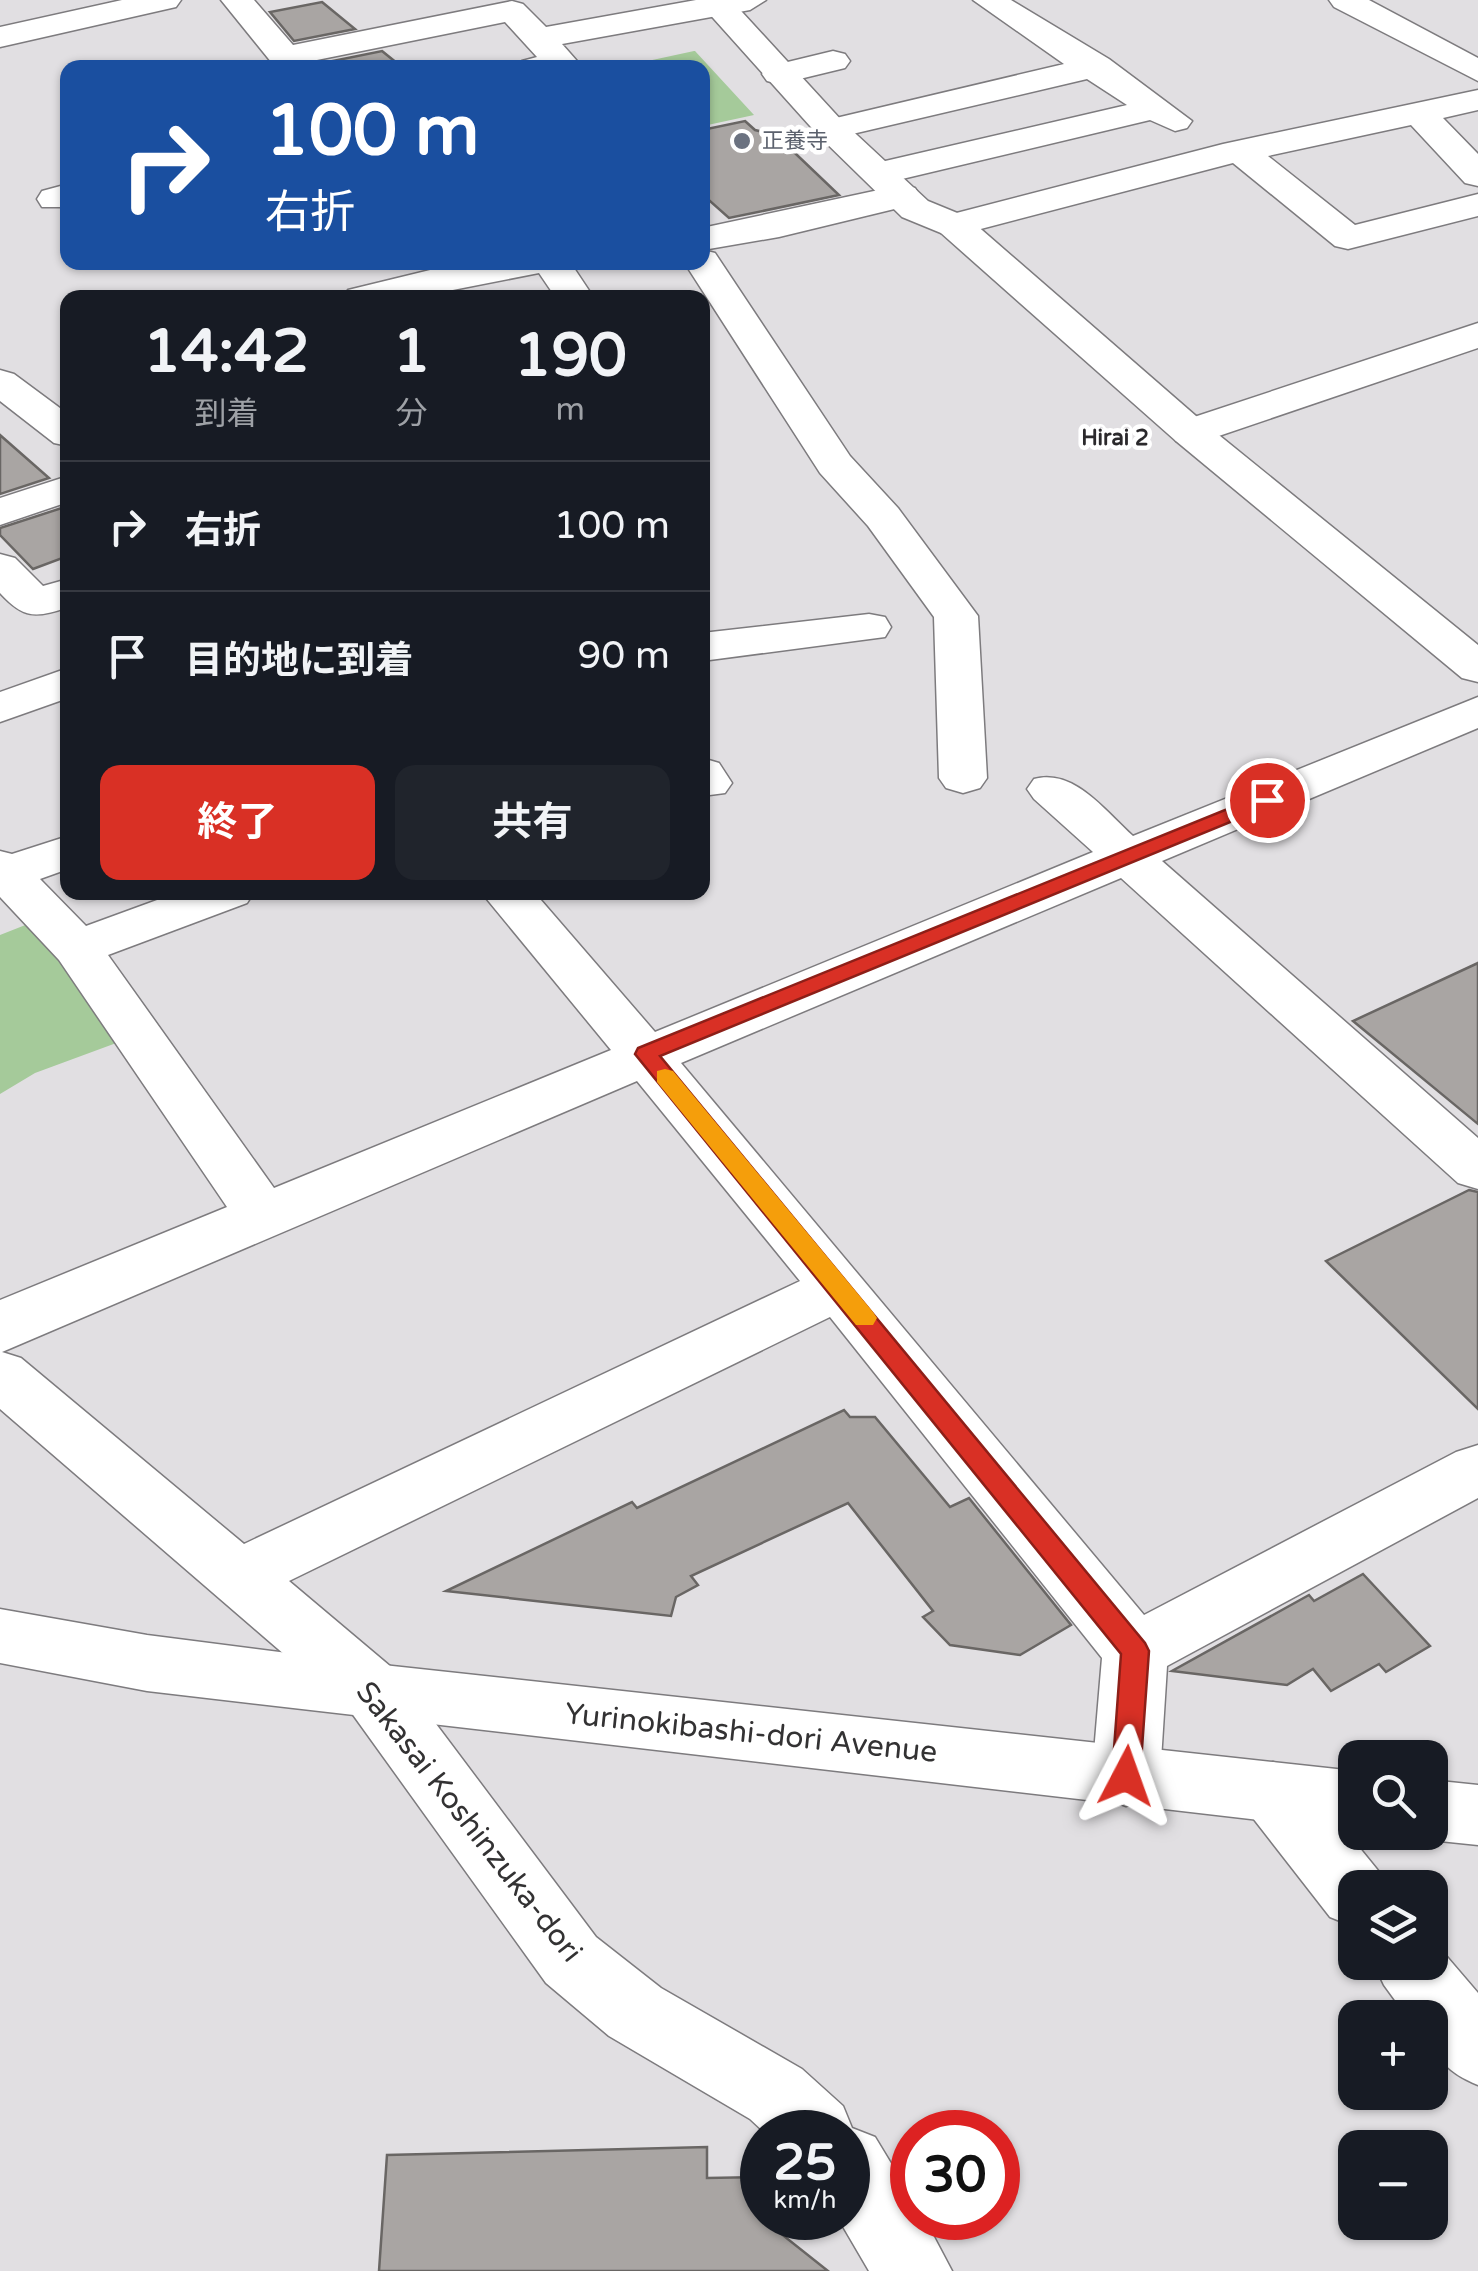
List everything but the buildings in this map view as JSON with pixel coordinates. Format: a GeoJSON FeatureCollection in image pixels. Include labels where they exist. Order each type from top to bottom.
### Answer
{"type":"FeatureCollection","features":[{"type":"Feature","properties":{"kind":"street"},"geometry":{"type":"LineString","coordinates":[[0,37],[164,0]]}},
{"type":"Feature","properties":{"kind":"street"},"geometry":{"type":"LineString","coordinates":[[237,0],[287,60]]}},
{"type":"Feature","properties":{"kind":"street"},"geometry":{"type":"LineString","coordinates":[[989,0],[1231,153],[1348,238],[1478,206]]}},
{"type":"Feature","properties":{"kind":"street"},"geometry":{"type":"LineString","coordinates":[[1345,0],[1478,71]]}},
{"type":"Feature","properties":{"kind":"street"},"geometry":{"type":"LineString","coordinates":[[298,60],[512,11],[537,53],[728,2],[779,74],[915,209],[954,226],[1190,432],[1478,668]]}},
{"type":"Feature","properties":{"kind":"street"},"geometry":{"type":"LineString","coordinates":[[957,70],[1059,46]]}},
{"type":"Feature","properties":{"kind":"street"},"geometry":{"type":"LineString","coordinates":[[779,74],[833,61]]}},
{"type":"Feature","properties":{"kind":"street"},"geometry":{"type":"LineString","coordinates":[[831,129],[1097,66]]}},
{"type":"Feature","properties":{"kind":"street"},"geometry":{"type":"LineString","coordinates":[[954,226],[1231,153],[1478,100]]}},
{"type":"Feature","properties":{"kind":"street"},"geometry":{"type":"LineString","coordinates":[[710,237],[779,226],[892,185],[1157,108]]}},
{"type":"Feature","properties":{"kind":"street"},"geometry":{"type":"LineString","coordinates":[[1420,114],[1478,175]]}},
{"type":"Feature","properties":{"kind":"street"},"geometry":{"type":"LineString","coordinates":[[401,290],[497,270]]}},
{"type":"Feature","properties":{"kind":"street"},"geometry":{"type":"LineString","coordinates":[[540,270],[565,290]]}},
{"type":"Feature","properties":{"kind":"street"},"geometry":{"type":"LineString","coordinates":[[708,270],[835,464],[883,517],[956,616],[963,778]]}},
{"type":"Feature","properties":{"kind":"street"},"geometry":{"type":"LineString","coordinates":[[1190,432],[1478,335]]}},
{"type":"Feature","properties":{"kind":"street"},"geometry":{"type":"LineString","coordinates":[[5,393],[60,381]]}},
{"type":"Feature","properties":{"kind":"street"},"geometry":{"type":"LineString","coordinates":[[5,393],[60,429]]}},
{"type":"Feature","properties":{"kind":"street"},"geometry":{"type":"LineString","coordinates":[[0,512],[60,491]]}},
{"type":"Feature","properties":{"kind":"street"},"geometry":{"type":"LineString","coordinates":[[0,568],[35,604],[60,595]]}},
{"type":"Feature","properties":{"kind":"street"},"geometry":{"type":"LineString","coordinates":[[710,646],[870,627]]}},
{"type":"Feature","properties":{"kind":"street"},"geometry":{"type":"LineString","coordinates":[[0,708],[60,685]]}},
{"type":"Feature","properties":{"kind":"street"},"geometry":{"type":"LineString","coordinates":[[0,1330],[13,1319],[262,1214],[1478,711]]}},
{"type":"Feature","properties":{"kind":"street"},"geometry":{"type":"LineString","coordinates":[[1051,789],[1478,1168]]}},
{"type":"Feature","properties":{"kind":"street"},"geometry":{"type":"LineString","coordinates":[[60,854],[3,870],[77,948],[262,1214]]}},
{"type":"Feature","properties":{"kind":"street"},"geometry":{"type":"LineString","coordinates":[[77,948],[208,900]]}},
{"type":"Feature","properties":{"kind":"street"},"geometry":{"type":"LineString","coordinates":[[513,900],[840,1288],[1135,1651],[1126,1776]]}},
{"type":"Feature","properties":{"kind":"street"},"geometry":{"type":"LineString","coordinates":[[242,1575],[840,1288]]}},
{"type":"Feature","properties":{"kind":"street","name":"Sakasai Koshinzuka-dori"},"geometry":{"type":"LineString","coordinates":[[0,1374],[242,1575],[374,1692],[571,1960],[636,2012],[776,2094],[793,2110]]}},
{"type":"Feature","properties":{"kind":"street"},"geometry":{"type":"LineString","coordinates":[[1135,1651],[1478,1469]]}},
{"type":"Feature","properties":{"kind":"street","name":"Yurinokibashi-dori Avenue"},"geometry":{"type":"LineString","coordinates":[[0,1636],[147,1663],[374,1692],[1338,1799]]}},
{"type":"Feature","properties":{"kind":"street","name":"Yurinokibashi-dori Avenue"},"geometry":{"type":"LineString","coordinates":[[0,1663],[147,1663]]}},
{"type":"Feature","properties":{"kind":"street"},"geometry":{"type":"LineString","coordinates":[[1273,1792],[1338,1874]]}},
{"type":"Feature","properties":{"kind":"street"},"geometry":{"type":"LineString","coordinates":[[1448,1812],[1478,1815]]}},
{"type":"Feature","properties":{"kind":"street"},"geometry":{"type":"LineString","coordinates":[[1422,1980],[1478,2050]]}},
{"type":"Feature","properties":{"kind":"street"},"geometry":{"type":"LineString","coordinates":[[870,2200],[913,2271]]}},
{"type":"Feature","properties":{"kind":"green space"},"geometry":{"type":"Polygon","coordinates":[[[694,51],[702,60],[652,60],[694,51]]]}},
{"type":"Feature","properties":{"kind":"green space"},"geometry":{"type":"Polygon","coordinates":[[[710,68],[754,115],[710,124],[710,68]]]}},
{"type":"Feature","properties":{"kind":"green space"},"geometry":{"type":"Polygon","coordinates":[[[33,922],[119,1042],[35,1073],[0,1094],[0,935],[33,922]]]}},
{"type":"Feature","properties":{"kind":"slow traffic"},"geometry":{"type":"LineString","coordinates":[[665,1077],[865,1318]]}},
{"type":"Feature","properties":{"kind":"place","name":"正養寺"},"geometry":{"type":"Point","coordinates":[742,141]}},
{"type":"Feature","properties":{"kind":"district","name":"Hirai 2"},"geometry":{"type":"Point","coordinates":[1115,438]}},
{"type":"Feature","properties":{"kind":"route"},"geometry":{"type":"LineString","coordinates":[[1126,1776],[1135,1651],[646,1054],[1267,800]]}}]}
